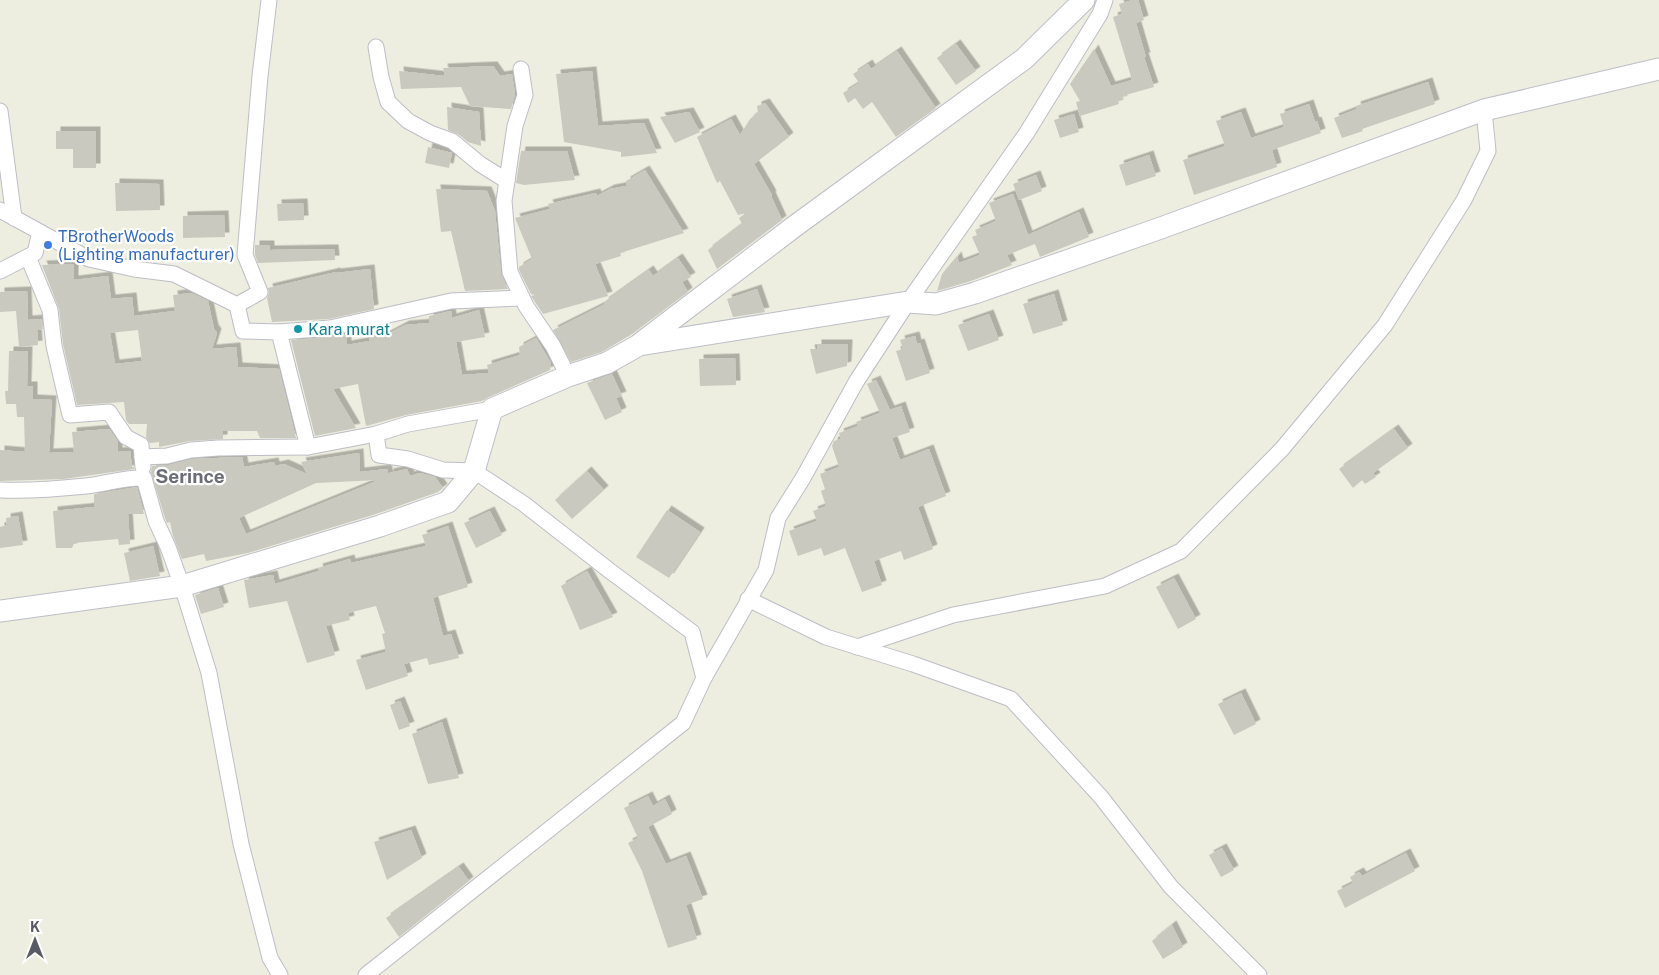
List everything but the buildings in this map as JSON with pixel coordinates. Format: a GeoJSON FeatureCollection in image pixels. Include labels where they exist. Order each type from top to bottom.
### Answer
{"type":"FeatureCollection","features":[{"type":"Feature","properties":{"kind":"street"},"geometry":{"type":"LineString","coordinates":[[237,305],[260,292],[245,255],[268,0]]}},
{"type":"Feature","properties":{"kind":"street"},"geometry":{"type":"LineString","coordinates":[[142,457],[167,456],[191,450],[218,448],[308,447],[376,434],[408,424],[492,409],[568,376],[607,363],[639,344],[803,220],[1024,59],[1084,0]]}},
{"type":"Feature","properties":{"kind":"street"},"geometry":{"type":"LineString","coordinates":[[366,975],[683,723],[704,678],[766,570],[778,518],[856,382],[908,302],[1026,134],[1100,14],[1105,0]]}},
{"type":"Feature","properties":{"kind":"street"},"geometry":{"type":"LineString","coordinates":[[376,47],[381,77],[388,102],[408,121],[430,133],[452,141],[480,164],[507,181]]}},
{"type":"Feature","properties":{"kind":"street"},"geometry":{"type":"LineString","coordinates":[[521,69],[525,95],[515,126],[504,202],[510,272],[522,298],[553,346],[568,376]]}},
{"type":"Feature","properties":{"kind":"street"},"geometry":{"type":"LineString","coordinates":[[639,344],[908,302],[936,304],[975,294],[1484,110],[1659,69]]}},
{"type":"Feature","properties":{"kind":"street"},"geometry":{"type":"LineString","coordinates":[[857,647],[953,615],[1105,586],[1181,551],[1282,449],[1385,325],[1464,200],[1488,151],[1484,110]]}},
{"type":"Feature","properties":{"kind":"street"},"geometry":{"type":"LineString","coordinates":[[0,111],[14,218]]}},
{"type":"Feature","properties":{"kind":"street"},"geometry":{"type":"LineString","coordinates":[[0,210],[89,259],[134,269],[174,274],[237,305]]}},
{"type":"Feature","properties":{"kind":"street"},"geometry":{"type":"LineString","coordinates":[[0,271],[35,253],[40,232]]}},
{"type":"Feature","properties":{"kind":"street"},"geometry":{"type":"LineString","coordinates":[[28,257],[50,310],[54,346],[70,415],[109,412],[126,437],[141,445],[144,478],[156,521],[182,586],[209,673],[241,844],[270,958],[280,975]]}},
{"type":"Feature","properties":{"kind":"street"},"geometry":{"type":"LineString","coordinates":[[237,305],[243,331],[279,332],[330,328],[451,301],[522,298]]}},
{"type":"Feature","properties":{"kind":"street"},"geometry":{"type":"LineString","coordinates":[[279,332],[308,447]]}},
{"type":"Feature","properties":{"kind":"street"},"geometry":{"type":"LineString","coordinates":[[0,611],[182,586],[380,526],[448,502],[474,471],[492,409]]}},
{"type":"Feature","properties":{"kind":"street"},"geometry":{"type":"LineString","coordinates":[[376,434],[379,455],[408,459],[444,470],[474,471],[524,504],[692,632],[704,678]]}},
{"type":"Feature","properties":{"kind":"street"},"geometry":{"type":"LineString","coordinates":[[0,490],[36,490],[87,486],[132,477],[144,478]]}},
{"type":"Feature","properties":{"kind":"street"},"geometry":{"type":"LineString","coordinates":[[748,599],[826,637],[914,664],[1011,698],[1101,797],[1171,887],[1259,975]]}},
{"type":"Feature","properties":{"kind":"place","name":"TBrotherWoods (Lighting manufacturer)"},"geometry":{"type":"Point","coordinates":[48,245]}},
{"type":"Feature","properties":{"kind":"place","name":"Kara murat"},"geometry":{"type":"Point","coordinates":[298,329]}},
{"type":"Feature","properties":{"kind":"district","name":"Serince"},"geometry":{"type":"Point","coordinates":[190,476]}}]}
